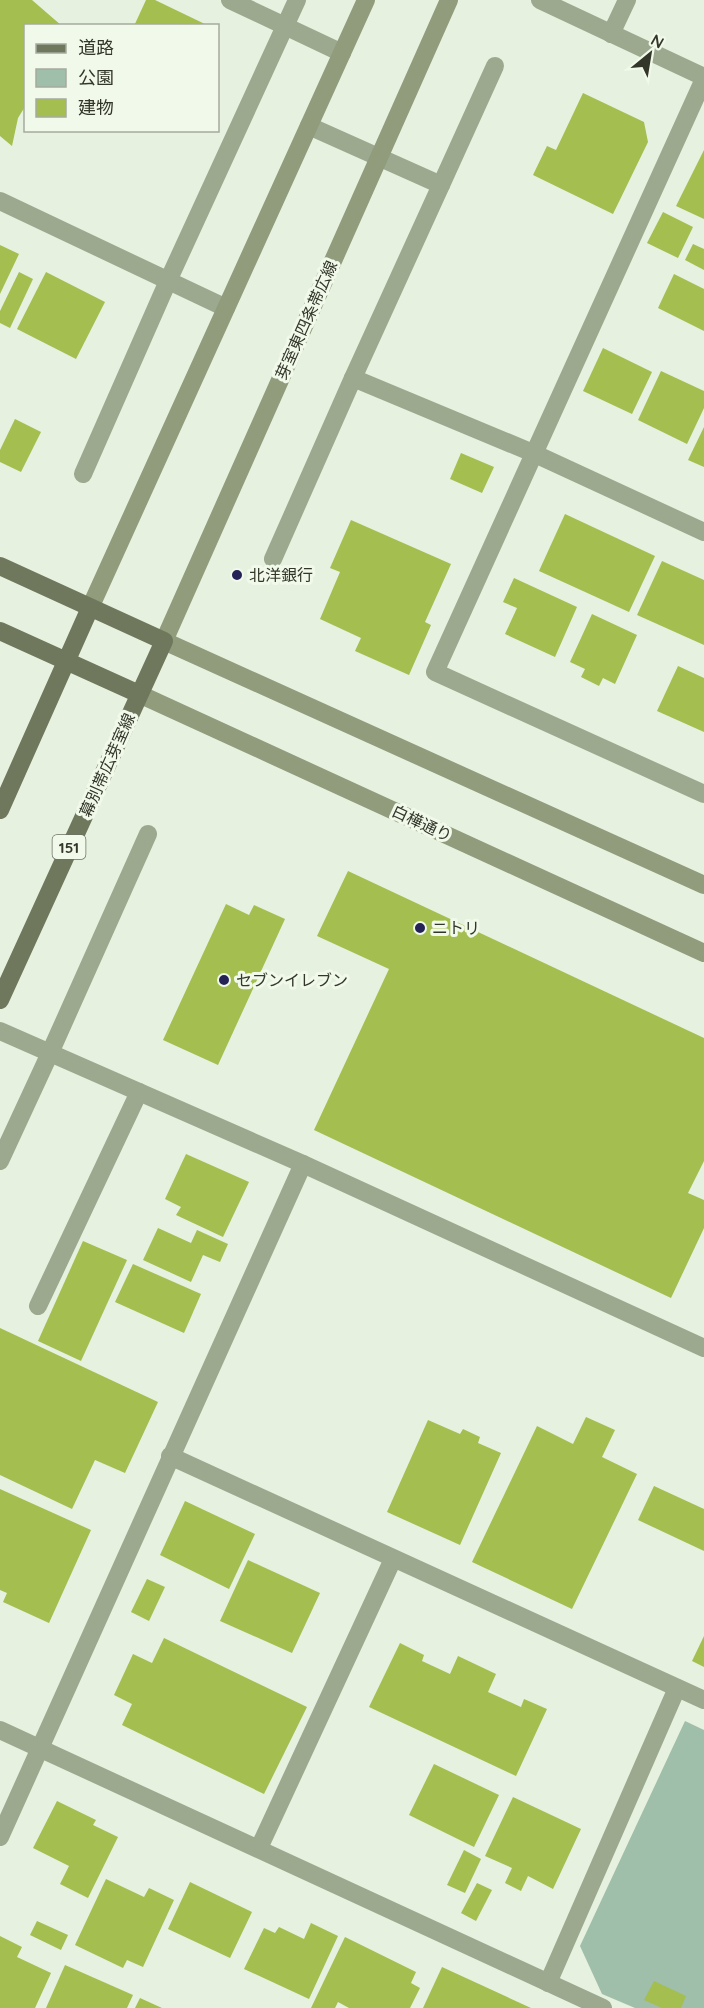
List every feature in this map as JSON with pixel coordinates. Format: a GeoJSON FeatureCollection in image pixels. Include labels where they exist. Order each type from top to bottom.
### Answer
{"type":"FeatureCollection","features":[{"type":"Feature","properties":{"kind":"main road"},"geometry":{"type":"LineString","coordinates":[[0,810],[366,0]]}},
{"type":"Feature","properties":{"kind":"main road","name":"芽室東四条帯広線"},"geometry":{"type":"LineString","coordinates":[[164,640],[449,0]]}},
{"type":"Feature","properties":{"kind":"main road"},"geometry":{"type":"LineString","coordinates":[[0,566],[704,885]]}},
{"type":"Feature","properties":{"kind":"main road","name":"幕別帯広芽室線"},"geometry":{"type":"LineString","coordinates":[[0,631],[139,694]]}},
{"type":"Feature","properties":{"kind":"main road","name":"幕別帯広芽室線"},"geometry":{"type":"LineString","coordinates":[[0,1000],[164,640]]}},
{"type":"Feature","properties":{"kind":"main road","name":"白樺通り"},"geometry":{"type":"LineString","coordinates":[[139,694],[704,953]]}},
{"type":"Feature","properties":{"kind":"street"},"geometry":{"type":"LineString","coordinates":[[230,0],[342,53]]}},
{"type":"Feature","properties":{"kind":"street"},"geometry":{"type":"LineString","coordinates":[[83,474],[168,281],[297,0]]}},
{"type":"Feature","properties":{"kind":"street"},"geometry":{"type":"LineString","coordinates":[[540,0],[704,78],[435,672],[704,794]]}},
{"type":"Feature","properties":{"kind":"street"},"geometry":{"type":"LineString","coordinates":[[611,34],[627,0]]}},
{"type":"Feature","properties":{"kind":"street"},"geometry":{"type":"LineString","coordinates":[[273,560],[495,66]]}},
{"type":"Feature","properties":{"kind":"street"},"geometry":{"type":"LineString","coordinates":[[309,126],[441,185]]}},
{"type":"Feature","properties":{"kind":"street"},"geometry":{"type":"LineString","coordinates":[[0,201],[226,308]]}},
{"type":"Feature","properties":{"kind":"street"},"geometry":{"type":"LineString","coordinates":[[353,378],[533,453],[704,532]]}},
{"type":"Feature","properties":{"kind":"street"},"geometry":{"type":"LineString","coordinates":[[0,1161],[148,834]]}},
{"type":"Feature","properties":{"kind":"street"},"geometry":{"type":"LineString","coordinates":[[0,1031],[303,1164],[704,1348]]}},
{"type":"Feature","properties":{"kind":"street"},"geometry":{"type":"LineString","coordinates":[[38,1306],[139,1092]]}},
{"type":"Feature","properties":{"kind":"street"},"geometry":{"type":"LineString","coordinates":[[0,1837],[303,1164]]}},
{"type":"Feature","properties":{"kind":"street"},"geometry":{"type":"LineString","coordinates":[[170,1456],[704,1700]]}},
{"type":"Feature","properties":{"kind":"street"},"geometry":{"type":"LineString","coordinates":[[259,1848],[393,1559]]}},
{"type":"Feature","properties":{"kind":"street"},"geometry":{"type":"LineString","coordinates":[[548,1983],[677,1688]]}},
{"type":"Feature","properties":{"kind":"street"},"geometry":{"type":"LineString","coordinates":[[0,1730],[603,2008]]}},
{"type":"Feature","properties":{"kind":"green space"},"geometry":{"type":"Polygon","coordinates":[[[685,1721],[704,1730],[704,2008],[635,2008],[602,1994],[580,1946],[685,1721]]]}},
{"type":"Feature","properties":{"kind":"building"},"geometry":{"type":"Polygon","coordinates":[[[0,0],[32,0],[60,24],[24,24],[24,108],[18,118],[12,146],[0,136],[0,0]]]}},
{"type":"Feature","properties":{"kind":"building"},"geometry":{"type":"Polygon","coordinates":[[[146,0],[155,0],[205,24],[135,24],[146,0]]]}},
{"type":"Feature","properties":{"kind":"building"},"geometry":{"type":"Polygon","coordinates":[[[583,93],[644,122],[648,142],[613,214],[533,175],[547,146],[556,150],[583,93]]]}},
{"type":"Feature","properties":{"kind":"building"},"geometry":{"type":"Polygon","coordinates":[[[704,150],[704,219],[676,206],[704,150]]]}},
{"type":"Feature","properties":{"kind":"building"},"geometry":{"type":"Polygon","coordinates":[[[663,212],[693,227],[678,258],[647,243],[663,212]]]}},
{"type":"Feature","properties":{"kind":"building"},"geometry":{"type":"Polygon","coordinates":[[[693,244],[704,249],[704,270],[685,260],[693,244]]]}},
{"type":"Feature","properties":{"kind":"building"},"geometry":{"type":"Polygon","coordinates":[[[0,245],[19,254],[0,294],[0,245]]]}},
{"type":"Feature","properties":{"kind":"building"},"geometry":{"type":"Polygon","coordinates":[[[19,272],[33,279],[10,328],[0,323],[0,311],[19,272]]]}},
{"type":"Feature","properties":{"kind":"building"},"geometry":{"type":"Polygon","coordinates":[[[46,272],[105,302],[76,359],[17,329],[46,272]]]}},
{"type":"Feature","properties":{"kind":"building"},"geometry":{"type":"Polygon","coordinates":[[[674,274],[704,289],[704,331],[658,308],[674,274]]]}},
{"type":"Feature","properties":{"kind":"building"},"geometry":{"type":"Polygon","coordinates":[[[603,348],[652,372],[632,414],[583,391],[603,348]]]}},
{"type":"Feature","properties":{"kind":"building"},"geometry":{"type":"Polygon","coordinates":[[[661,371],[704,391],[704,408],[687,444],[638,420],[661,371]]]}},
{"type":"Feature","properties":{"kind":"building"},"geometry":{"type":"Polygon","coordinates":[[[15,419],[41,432],[21,472],[0,462],[0,450],[15,419]]]}},
{"type":"Feature","properties":{"kind":"building"},"geometry":{"type":"Polygon","coordinates":[[[704,427],[704,467],[688,460],[704,427]]]}},
{"type":"Feature","properties":{"kind":"building"},"geometry":{"type":"Polygon","coordinates":[[[461,453],[494,467],[482,493],[450,479],[461,453]]]}},
{"type":"Feature","properties":{"kind":"building"},"geometry":{"type":"Polygon","coordinates":[[[565,514],[655,556],[629,612],[539,571],[565,514]]]}},
{"type":"Feature","properties":{"kind":"building"},"geometry":{"type":"Polygon","coordinates":[[[351,520],[451,564],[425,622],[431,625],[409,675],[355,651],[361,638],[320,619],[340,572],[330,568],[351,520]]]}},
{"type":"Feature","properties":{"kind":"building"},"geometry":{"type":"Polygon","coordinates":[[[662,561],[704,580],[704,645],[637,615],[662,561]]]}},
{"type":"Feature","properties":{"kind":"building"},"geometry":{"type":"Polygon","coordinates":[[[514,578],[577,607],[555,657],[505,634],[517,608],[503,602],[514,578]]]}},
{"type":"Feature","properties":{"kind":"building"},"geometry":{"type":"Polygon","coordinates":[[[592,614],[637,635],[615,684],[603,678],[599,686],[581,677],[585,669],[570,662],[592,614]]]}},
{"type":"Feature","properties":{"kind":"building"},"geometry":{"type":"Polygon","coordinates":[[[678,666],[704,678],[704,732],[657,711],[678,666]]]}},
{"type":"Feature","properties":{"kind":"building"},"geometry":{"type":"Polygon","coordinates":[[[348,871],[704,1038],[704,1161],[688,1193],[704,1200],[704,1228],[671,1298],[314,1130],[389,969],[317,936],[348,871]]]}},
{"type":"Feature","properties":{"kind":"building","name":"セブンイレブン"},"geometry":{"type":"Polygon","coordinates":[[[226,904],[249,915],[254,905],[285,919],[218,1065],[163,1040],[226,904]]]}},
{"type":"Feature","properties":{"kind":"building"},"geometry":{"type":"Polygon","coordinates":[[[186,1154],[249,1182],[223,1237],[176,1215],[181,1207],[165,1199],[186,1154]]]}},
{"type":"Feature","properties":{"kind":"building"},"geometry":{"type":"Polygon","coordinates":[[[158,1228],[191,1243],[197,1230],[228,1244],[220,1262],[203,1255],[191,1282],[143,1260],[158,1228]]]}},
{"type":"Feature","properties":{"kind":"building"},"geometry":{"type":"Polygon","coordinates":[[[83,1241],[127,1260],[81,1361],[38,1341],[83,1241]]]}},
{"type":"Feature","properties":{"kind":"building"},"geometry":{"type":"Polygon","coordinates":[[[133,1264],[201,1294],[184,1333],[115,1302],[133,1264]]]}},
{"type":"Feature","properties":{"kind":"building"},"geometry":{"type":"Polygon","coordinates":[[[0,1328],[158,1402],[125,1473],[95,1460],[72,1509],[0,1475],[0,1328]]]}},
{"type":"Feature","properties":{"kind":"building"},"geometry":{"type":"Polygon","coordinates":[[[586,1417],[615,1430],[602,1457],[637,1474],[572,1609],[472,1562],[537,1426],[573,1444],[586,1417]]]}},
{"type":"Feature","properties":{"kind":"building"},"geometry":{"type":"Polygon","coordinates":[[[428,1420],[460,1434],[463,1429],[480,1437],[478,1443],[501,1453],[460,1545],[387,1512],[428,1420]]]}},
{"type":"Feature","properties":{"kind":"building"},"geometry":{"type":"Polygon","coordinates":[[[654,1486],[704,1509],[704,1551],[638,1520],[654,1486]]]}},
{"type":"Feature","properties":{"kind":"building"},"geometry":{"type":"Polygon","coordinates":[[[0,1489],[91,1530],[49,1623],[3,1602],[7,1593],[0,1590],[0,1489]]]}},
{"type":"Feature","properties":{"kind":"building"},"geometry":{"type":"Polygon","coordinates":[[[185,1501],[255,1534],[229,1589],[160,1555],[185,1501]]]}},
{"type":"Feature","properties":{"kind":"building"},"geometry":{"type":"Polygon","coordinates":[[[248,1560],[320,1593],[292,1653],[220,1621],[248,1560]]]}},
{"type":"Feature","properties":{"kind":"building"},"geometry":{"type":"Polygon","coordinates":[[[147,1579],[165,1587],[149,1621],[131,1612],[147,1579]]]}},
{"type":"Feature","properties":{"kind":"building"},"geometry":{"type":"Polygon","coordinates":[[[704,1636],[704,1667],[692,1661],[704,1636]]]}},
{"type":"Feature","properties":{"kind":"building"},"geometry":{"type":"Polygon","coordinates":[[[164,1638],[307,1707],[264,1794],[122,1725],[132,1704],[114,1695],[133,1654],[152,1663],[164,1638]]]}},
{"type":"Feature","properties":{"kind":"building"},"geometry":{"type":"Polygon","coordinates":[[[400,1643],[424,1655],[422,1661],[450,1674],[458,1656],[496,1674],[488,1692],[521,1707],[524,1699],[547,1709],[516,1776],[369,1707],[400,1643]]]}},
{"type":"Feature","properties":{"kind":"building"},"geometry":{"type":"Polygon","coordinates":[[[434,1764],[499,1795],[474,1847],[409,1815],[434,1764]]]}},
{"type":"Feature","properties":{"kind":"building"},"geometry":{"type":"Polygon","coordinates":[[[513,1797],[581,1829],[553,1889],[528,1876],[521,1891],[505,1883],[512,1868],[485,1856],[513,1797]]]}},
{"type":"Feature","properties":{"kind":"building"},"geometry":{"type":"Polygon","coordinates":[[[57,1801],[96,1820],[93,1825],[118,1837],[88,1898],[60,1884],[69,1866],[33,1848],[57,1801]]]}},
{"type":"Feature","properties":{"kind":"building"},"geometry":{"type":"Polygon","coordinates":[[[464,1850],[481,1859],[465,1893],[447,1885],[464,1850]]]}},
{"type":"Feature","properties":{"kind":"building"},"geometry":{"type":"Polygon","coordinates":[[[106,1879],[144,1897],[149,1888],[174,1900],[143,1967],[127,1960],[123,1968],[75,1945],[106,1879]]]}},
{"type":"Feature","properties":{"kind":"building"},"geometry":{"type":"Polygon","coordinates":[[[190,1882],[252,1912],[230,1958],[168,1929],[190,1882]]]}},
{"type":"Feature","properties":{"kind":"building"},"geometry":{"type":"Polygon","coordinates":[[[477,1883],[492,1890],[476,1921],[461,1913],[477,1883]]]}},
{"type":"Feature","properties":{"kind":"building"},"geometry":{"type":"Polygon","coordinates":[[[37,1921],[68,1935],[61,1950],[30,1935],[37,1921]]]}},
{"type":"Feature","properties":{"kind":"building"},"geometry":{"type":"Polygon","coordinates":[[[311,1923],[338,1936],[309,1999],[244,1969],[264,1928],[275,1933],[279,1927],[304,1939],[311,1923]]]}},
{"type":"Feature","properties":{"kind":"building"},"geometry":{"type":"Polygon","coordinates":[[[0,1936],[22,1947],[17,1957],[51,1973],[35,2008],[0,2008],[0,1936]]]}},
{"type":"Feature","properties":{"kind":"building"},"geometry":{"type":"Polygon","coordinates":[[[345,1937],[416,1972],[411,1983],[420,1988],[410,2008],[349,2008],[338,2002],[335,2008],[311,2008],[345,1937]]]}},
{"type":"Feature","properties":{"kind":"building"},"geometry":{"type":"Polygon","coordinates":[[[65,1965],[133,1995],[127,2008],[46,2008],[65,1965]]]}},
{"type":"Feature","properties":{"kind":"building"},"geometry":{"type":"Polygon","coordinates":[[[442,1967],[531,2008],[423,2008],[442,1967]]]}},
{"type":"Feature","properties":{"kind":"building"},"geometry":{"type":"Polygon","coordinates":[[[654,1981],[686,1996],[681,2008],[662,2008],[644,2000],[654,1981]]]}},
{"type":"Feature","properties":{"kind":"building"},"geometry":{"type":"Polygon","coordinates":[[[140,1998],[162,2008],[135,2008],[140,1998]]]}},
{"type":"Feature","properties":{"kind":"place","name":"北洋銀行"},"geometry":{"type":"Point","coordinates":[237,575]}},
{"type":"Feature","properties":{"kind":"place","name":"ニトリ"},"geometry":{"type":"Point","coordinates":[420,928]}},
{"type":"Feature","properties":{"kind":"place","name":"セブンイレブン"},"geometry":{"type":"Point","coordinates":[224,980]}}]}
